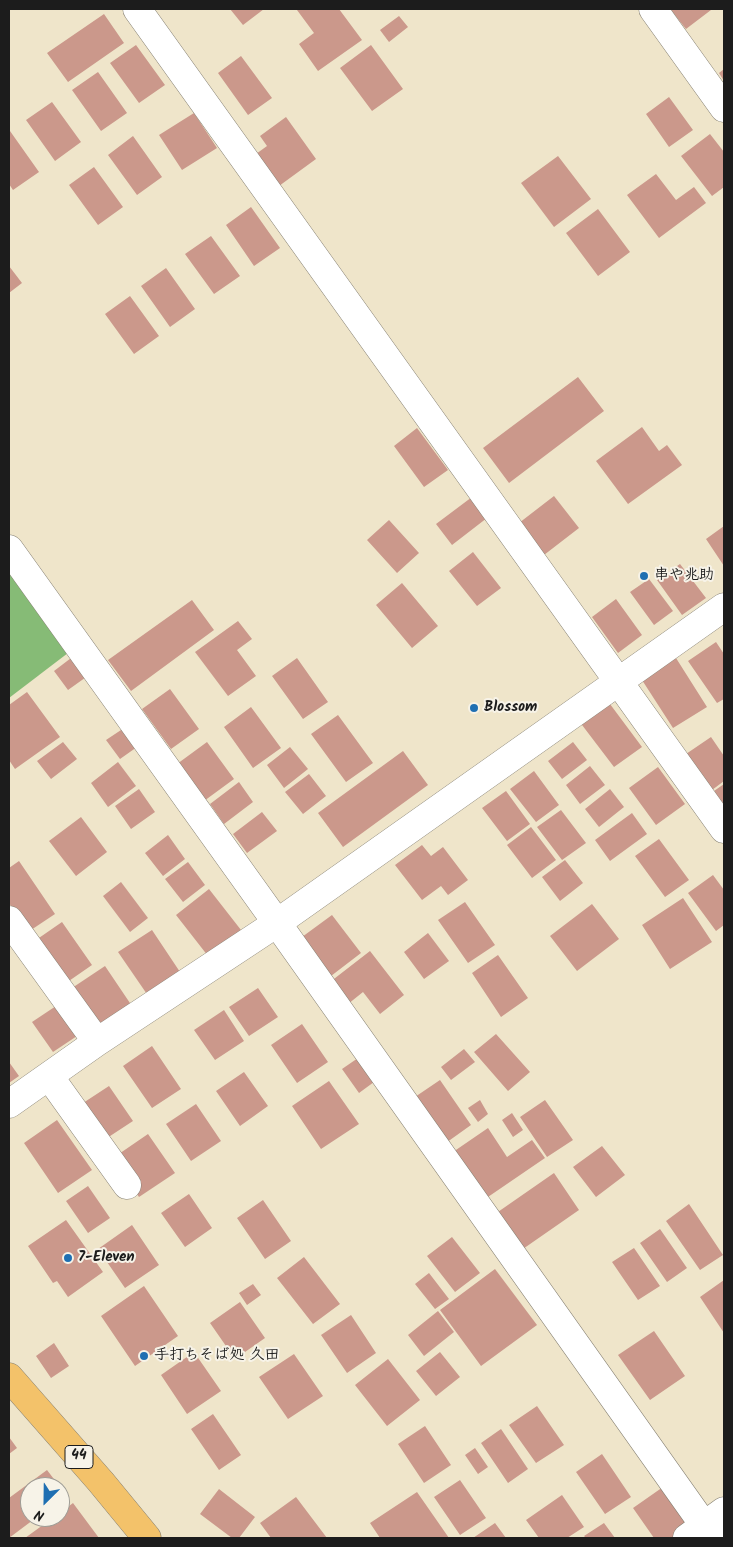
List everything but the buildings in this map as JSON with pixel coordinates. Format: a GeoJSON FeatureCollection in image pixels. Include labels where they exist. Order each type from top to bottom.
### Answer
{"type":"FeatureCollection","features":[{"type":"Feature","properties":{"kind":"main road","name":"44"},"geometry":{"type":"LineString","coordinates":[[9,1377],[101,1482],[147,1538]]}},
{"type":"Feature","properties":{"kind":"street"},"geometry":{"type":"LineString","coordinates":[[137,9],[620,681],[724,829]]}},
{"type":"Feature","properties":{"kind":"street"},"geometry":{"type":"LineString","coordinates":[[653,9],[724,108]]}},
{"type":"Feature","properties":{"kind":"street"},"geometry":{"type":"LineString","coordinates":[[9,549],[707,1528]]}},
{"type":"Feature","properties":{"kind":"street"},"geometry":{"type":"LineString","coordinates":[[9,1104],[96,1042],[277,923],[724,607]]}},
{"type":"Feature","properties":{"kind":"street"},"geometry":{"type":"LineString","coordinates":[[9,920],[96,1042]]}},
{"type":"Feature","properties":{"kind":"street"},"geometry":{"type":"LineString","coordinates":[[48,1076],[127,1186]]}},
{"type":"Feature","properties":{"kind":"green space"},"geometry":{"type":"Polygon","coordinates":[[[9,569],[68,653],[9,698],[9,569]]]}},
{"type":"Feature","properties":{"kind":"place","name":"串や兆助"},"geometry":{"type":"Point","coordinates":[644,576]}},
{"type":"Feature","properties":{"kind":"place","name":"Blossom"},"geometry":{"type":"Point","coordinates":[474,708]}},
{"type":"Feature","properties":{"kind":"place","name":"7-Eleven"},"geometry":{"type":"Point","coordinates":[68,1258]}},
{"type":"Feature","properties":{"kind":"place","name":"手打ちそば処 久田"},"geometry":{"type":"Point","coordinates":[144,1356]}}]}
